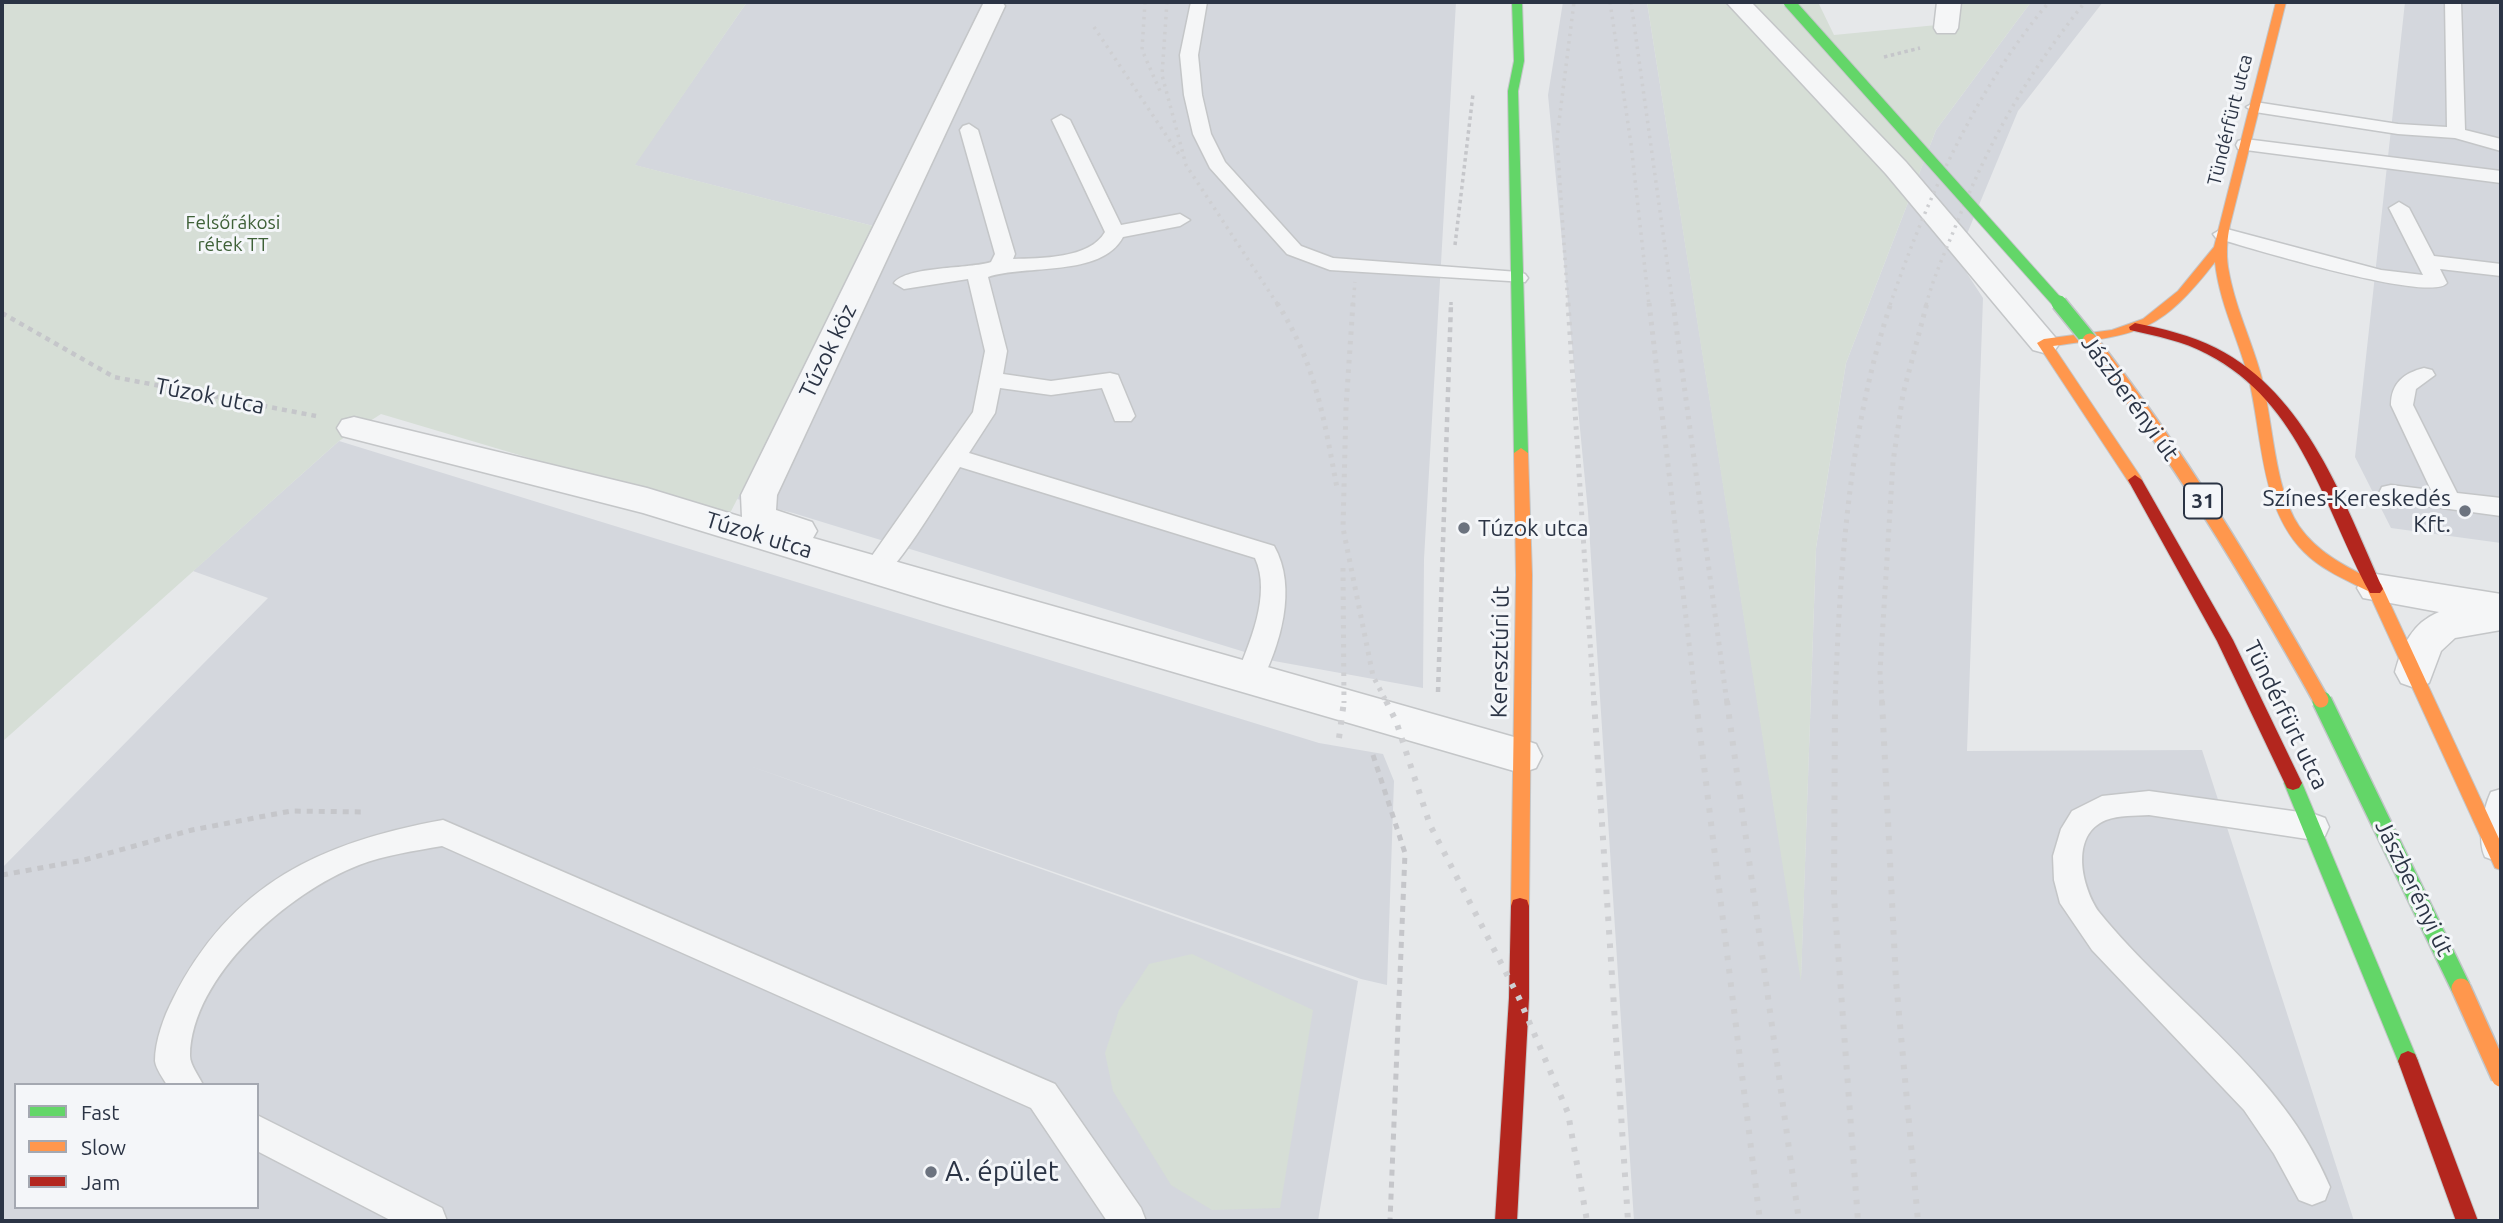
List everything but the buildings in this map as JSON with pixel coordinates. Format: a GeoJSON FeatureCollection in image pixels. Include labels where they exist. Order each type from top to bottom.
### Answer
{"type":"FeatureCollection","features":[{"type":"Feature","properties":{"kind":"street","name":"Keresztúri út"},"geometry":{"type":"LineString","coordinates":[[1506,1221],[1519,998],[1524,575],[1512,74],[1517,2]]}},
{"type":"Feature","properties":{"kind":"street"},"geometry":{"type":"LineString","coordinates":[[1512,74],[1530,45],[1530,2]]}},
{"type":"Feature","properties":{"kind":"street","name":"Jászberényi út"},"geometry":{"type":"LineString","coordinates":[[1725,2],[1748,8],[1953,232],[2043,343]]}},
{"type":"Feature","properties":{"kind":"street","name":"Jászberényi út"},"geometry":{"type":"LineString","coordinates":[[1789,2],[1841,66],[2046,289],[2149,419],[2270,606],[2296,654],[2392,843],[2501,1077]]}},
{"type":"Feature","properties":{"kind":"street"},"geometry":{"type":"LineString","coordinates":[[1946,28],[1949,2]]}},
{"type":"Feature","properties":{"kind":"street","name":"Tündérfürt utca"},"geometry":{"type":"LineString","coordinates":[[2281,2],[2222,241],[2229,302],[2255,378],[2278,501],[2293,533],[2319,558],[2356,581],[2376,588]]}},
{"type":"Feature","properties":{"kind":"street","name":"Túzok köz"},"geometry":{"type":"LineString","coordinates":[[880,562],[766,522],[758,513],[759,495],[993,6]]}},
{"type":"Feature","properties":{"kind":"street","name":"Tündérfürt utca"},"geometry":{"type":"LineString","coordinates":[[2222,241],[2178,297],[2160,314],[2135,327],[2043,343],[2122,458],[2183,561],[2263,717],[2314,827],[2467,1221]]}},
{"type":"Feature","properties":{"kind":"street","name":"Tündérfürt utca"},"geometry":{"type":"LineString","coordinates":[[2135,327],[2177,335],[2204,345],[2255,378],[2315,458],[2499,856]]}},
{"type":"Feature","properties":{"kind":"street","name":"Túzok utca"},"geometry":{"type":"LineString","coordinates":[[354,428],[880,562],[943,591],[1521,755]]}},
{"type":"Feature","properties":{"kind":"street"},"geometry":{"type":"LineString","coordinates":[[2376,588],[2501,608]]}},
{"type":"Feature","properties":{"kind":"street"},"geometry":{"type":"LineString","coordinates":[[2415,672],[2419,649],[2429,635],[2445,625],[2467,619],[2501,617]]}},
{"type":"Feature","properties":{"kind":"lane"},"geometry":{"type":"LineString","coordinates":[[1199,2],[1189,55],[1193,96],[1202,134],[1217,164],[1294,250],[1330,264],[1518,278]]}},
{"type":"Feature","properties":{"kind":"lane"},"geometry":{"type":"LineString","coordinates":[[2453,2],[2456,133]]}},
{"type":"Feature","properties":{"kind":"lane"},"geometry":{"type":"LineString","coordinates":[[2255,107],[2398,129],[2456,133],[2501,145]]}},
{"type":"Feature","properties":{"kind":"lane"},"geometry":{"type":"LineString","coordinates":[[1061,120],[1115,232]]}},
{"type":"Feature","properties":{"kind":"lane"},"geometry":{"type":"LineString","coordinates":[[969,130],[1005,254],[1000,266]]}},
{"type":"Feature","properties":{"kind":"lane"},"geometry":{"type":"LineString","coordinates":[[2245,145],[2501,177]]}},
{"type":"Feature","properties":{"kind":"lane"},"geometry":{"type":"LineString","coordinates":[[2222,241],[2380,276],[2437,283],[2399,208]]}},
{"type":"Feature","properties":{"kind":"lane"},"geometry":{"type":"LineString","coordinates":[[1115,232],[1180,220]]}},
{"type":"Feature","properties":{"kind":"lane"},"geometry":{"type":"LineString","coordinates":[[904,284],[959,272],[977,274],[1000,266],[1021,266],[1094,253],[1108,245],[1115,232]]}},
{"type":"Feature","properties":{"kind":"lane"},"geometry":{"type":"LineString","coordinates":[[2426,261],[2501,270]]}},
{"type":"Feature","properties":{"kind":"lane"},"geometry":{"type":"LineString","coordinates":[[880,562],[905,532],[984,413],[993,380],[996,351],[977,274]]}},
{"type":"Feature","properties":{"kind":"lane"},"geometry":{"type":"LineString","coordinates":[[2424,375],[2406,384],[2402,405],[2448,500]]}},
{"type":"Feature","properties":{"kind":"lane"},"geometry":{"type":"LineString","coordinates":[[993,380],[1051,388],[1110,380],[1123,416]]}},
{"type":"Feature","properties":{"kind":"lane"},"geometry":{"type":"LineString","coordinates":[[954,457],[1265,552],[1273,563],[1275,583],[1261,652],[1249,679]]}},
{"type":"Feature","properties":{"kind":"lane"},"geometry":{"type":"LineString","coordinates":[[2390,493],[2501,507]]}},
{"type":"Feature","properties":{"kind":"lane"},"geometry":{"type":"LineString","coordinates":[[2499,856],[2501,801]]}},
{"type":"Feature","properties":{"kind":"lane"},"geometry":{"type":"LineString","coordinates":[[2312,1187],[2288,1141],[2255,1097],[2101,937],[2077,904],[2069,884],[2067,855],[2072,835],[2084,816],[2100,807],[2123,804],[2149,803],[2314,827]]}},
{"type":"Feature","properties":{"kind":"lane"},"geometry":{"type":"LineString","coordinates":[[185,1083],[172,1062],[182,1016],[206,971],[240,928],[282,892],[330,864],[378,846],[443,833],[1043,1096],[1128,1221]]}},
{"type":"Feature","properties":{"kind":"lane"},"geometry":{"type":"LineString","coordinates":[[259,1133],[429,1221]]}},
{"type":"Feature","properties":{"kind":"path"},"geometry":{"type":"LineString","coordinates":[[1437,732],[1452,274],[1473,92],[1512,74]]}},
{"type":"Feature","properties":{"kind":"path","name":"Túzok utca"},"geometry":{"type":"LineString","coordinates":[[2,313],[114,377],[333,419],[354,428]]}},
{"type":"Feature","properties":{"kind":"path"},"geometry":{"type":"LineString","coordinates":[[1359,710],[1405,853],[1390,1221]]}},
{"type":"Feature","properties":{"kind":"path"},"geometry":{"type":"LineString","coordinates":[[2,875],[84,860],[192,830],[291,811],[360,811],[372,814]]}},
{"type":"Feature","properties":{"kind":"shaded area"},"geometry":{"type":"Polygon","coordinates":[[[747,2],[1456,2],[1424,559],[1423,688],[1274,661],[793,513],[737,499],[877,227],[634,165],[747,2]]]}},
{"type":"Feature","properties":{"kind":"shaded area"},"geometry":{"type":"Polygon","coordinates":[[[1563,2],[1647,2],[1801,977],[1816,548],[1846,363],[1936,130],[2031,2],[2103,2],[2018,111],[1957,258],[1983,298],[1967,751],[2202,750],[2354,1221],[1634,1221],[1588,512],[1548,95],[1563,2]]]}},
{"type":"Feature","properties":{"kind":"shaded area"},"geometry":{"type":"Polygon","coordinates":[[[2405,2],[2501,2],[2501,543],[2391,528],[2355,457],[2405,2]]]}},
{"type":"Feature","properties":{"kind":"shaded area"},"geometry":{"type":"Polygon","coordinates":[[[339,441],[1319,743],[1383,754],[1394,781],[1387,985],[1361,979],[747,765],[1358,981],[1318,1221],[2,1221],[2,868],[268,598],[193,571],[339,441]]]}},
{"type":"Feature","properties":{"kind":"green space","name":"Felsőrákosi rétek TT"},"geometry":{"type":"Polygon","coordinates":[[[2,2],[747,2],[635,165],[877,227],[728,517],[381,414],[339,441],[2,742],[2,2]]]}},
{"type":"Feature","properties":{"kind":"green space"},"geometry":{"type":"Polygon","coordinates":[[[1647,2],[1818,2],[1834,35],[1937,25],[1939,2],[2031,2],[1936,130],[1846,363],[1816,548],[1801,982],[1647,2]]]}},
{"type":"Feature","properties":{"kind":"green space"},"geometry":{"type":"Polygon","coordinates":[[[1192,954],[1313,1010],[1280,1208],[1212,1210],[1171,1185],[1113,1091],[1105,1053],[1119,1010],[1149,964],[1192,954]]]}},
{"type":"Feature","properties":{"kind":"railway"},"geometry":{"type":"LineString","coordinates":[[1145,2],[1142,50],[1160,91]]}},
{"type":"Feature","properties":{"kind":"railway"},"geometry":{"type":"LineString","coordinates":[[1167,2],[1162,75],[1186,165],[1278,305]]}},
{"type":"Feature","properties":{"kind":"railway"},"geometry":{"type":"LineString","coordinates":[[1568,305],[1557,138],[1574,2]]}},
{"type":"Feature","properties":{"kind":"railway"},"geometry":{"type":"LineString","coordinates":[[1610,2],[1631,144],[1649,305]]}},
{"type":"Feature","properties":{"kind":"railway"},"geometry":{"type":"LineString","coordinates":[[1631,2],[1673,305]]}},
{"type":"Feature","properties":{"kind":"railway"},"geometry":{"type":"LineString","coordinates":[[1890,305],[1920,225],[1956,146],[1999,71],[2049,2]]}},
{"type":"Feature","properties":{"kind":"railway"},"geometry":{"type":"LineString","coordinates":[[1926,305],[1967,197],[1995,138],[2026,84],[2085,2]]}},
{"type":"Feature","properties":{"kind":"railway"},"geometry":{"type":"LineString","coordinates":[[1094,27],[1180,156]]}},
{"type":"Feature","properties":{"kind":"railway"},"geometry":{"type":"LineString","coordinates":[[1353,305],[1355,282]]}},
{"type":"Feature","properties":{"kind":"railway"},"geometry":{"type":"LineString","coordinates":[[1277,303],[1310,370],[1323,415],[1337,488]]}},
{"type":"Feature","properties":{"kind":"railway"},"geometry":{"type":"LineString","coordinates":[[1353,303],[1346,407],[1343,528],[1373,676],[1387,703]]}},
{"type":"Feature","properties":{"kind":"railway"},"geometry":{"type":"LineString","coordinates":[[1568,303],[1594,703]]}},
{"type":"Feature","properties":{"kind":"railway"},"geometry":{"type":"LineString","coordinates":[[1649,303],[1696,703]]}},
{"type":"Feature","properties":{"kind":"railway"},"geometry":{"type":"LineString","coordinates":[[1673,303],[1727,703]]}},
{"type":"Feature","properties":{"kind":"railway"},"geometry":{"type":"LineString","coordinates":[[1835,703],[1844,551],[1856,450],[1876,351],[1891,303]]}},
{"type":"Feature","properties":{"kind":"railway"},"geometry":{"type":"LineString","coordinates":[[1882,703],[1880,672],[1893,462],[1903,394],[1927,303]]}},
{"type":"Feature","properties":{"kind":"railway"},"geometry":{"type":"LineString","coordinates":[[1343,568],[1344,701]]}},
{"type":"Feature","properties":{"kind":"railway"},"geometry":{"type":"LineString","coordinates":[[1339,738],[1344,701]]}},
{"type":"Feature","properties":{"kind":"railway"},"geometry":{"type":"LineString","coordinates":[[1594,701],[1628,1221]]}},
{"type":"Feature","properties":{"kind":"railway"},"geometry":{"type":"LineString","coordinates":[[1696,701],[1760,1221]]}},
{"type":"Feature","properties":{"kind":"railway"},"geometry":{"type":"LineString","coordinates":[[1727,701],[1799,1221]]}},
{"type":"Feature","properties":{"kind":"railway"},"geometry":{"type":"LineString","coordinates":[[1835,701],[1834,897],[1858,1221]]}},
{"type":"Feature","properties":{"kind":"railway"},"geometry":{"type":"LineString","coordinates":[[1882,701],[1896,981],[1918,1221]]}},
{"type":"Feature","properties":{"kind":"railway"},"geometry":{"type":"LineString","coordinates":[[1387,703],[1396,721],[1430,825],[1519,998],[1568,1113],[1587,1221]]}},
{"type":"Feature","properties":{"kind":"traffic: fast"},"geometry":{"type":"LineString","coordinates":[[1517,2],[1519,61],[1513,91],[1521,453]]}},
{"type":"Feature","properties":{"kind":"traffic: fast"},"geometry":{"type":"LineString","coordinates":[[1789,2],[2090,341]]}},
{"type":"Feature","properties":{"kind":"traffic: fast"},"geometry":{"type":"LineString","coordinates":[[2321,700],[2371,798],[2461,988]]}},
{"type":"Feature","properties":{"kind":"traffic: fast"},"geometry":{"type":"LineString","coordinates":[[2293,783],[2408,1061]]}},
{"type":"Feature","properties":{"kind":"traffic: slow"},"geometry":{"type":"LineString","coordinates":[[2281,2],[2222,233],[2222,267],[2229,299],[2255,378],[2281,504],[2292,527],[2310,549],[2337,569],[2376,588]]}},
{"type":"Feature","properties":{"kind":"traffic: slow"},"geometry":{"type":"LineString","coordinates":[[2135,480],[2044,343],[2112,334],[2148,322],[2172,305],[2220,248]]}},
{"type":"Feature","properties":{"kind":"traffic: slow"},"geometry":{"type":"LineString","coordinates":[[2090,341],[2154,426],[2213,515],[2321,700]]}},
{"type":"Feature","properties":{"kind":"traffic: slow"},"geometry":{"type":"LineString","coordinates":[[1520,906],[1524,575],[1521,453]]}},
{"type":"Feature","properties":{"kind":"traffic: slow"},"geometry":{"type":"LineString","coordinates":[[2375,589],[2501,862]]}},
{"type":"Feature","properties":{"kind":"traffic: slow"},"geometry":{"type":"LineString","coordinates":[[2461,988],[2501,1077]]}},
{"type":"Feature","properties":{"kind":"traffic: jam"},"geometry":{"type":"LineString","coordinates":[[2135,327],[2180,338],[2211,350],[2250,377],[2275,401],[2315,460],[2375,589]]}},
{"type":"Feature","properties":{"kind":"traffic: jam"},"geometry":{"type":"LineString","coordinates":[[2135,480],[2225,640],[2293,783]]}},
{"type":"Feature","properties":{"kind":"traffic: jam"},"geometry":{"type":"LineString","coordinates":[[1506,1221],[1519,998],[1520,906]]}},
{"type":"Feature","properties":{"kind":"traffic: jam"},"geometry":{"type":"LineString","coordinates":[[2408,1061],[2467,1221]]}},
{"type":"Feature","properties":{"kind":"place","name":"Színes-Kereskedés Kft."},"geometry":{"type":"Point","coordinates":[2465,511]}},
{"type":"Feature","properties":{"kind":"place","name":"Túzok utca"},"geometry":{"type":"Point","coordinates":[1464,528]}},
{"type":"Feature","properties":{"kind":"place","name":"A. épület"},"geometry":{"type":"Point","coordinates":[931,1172]}}]}
